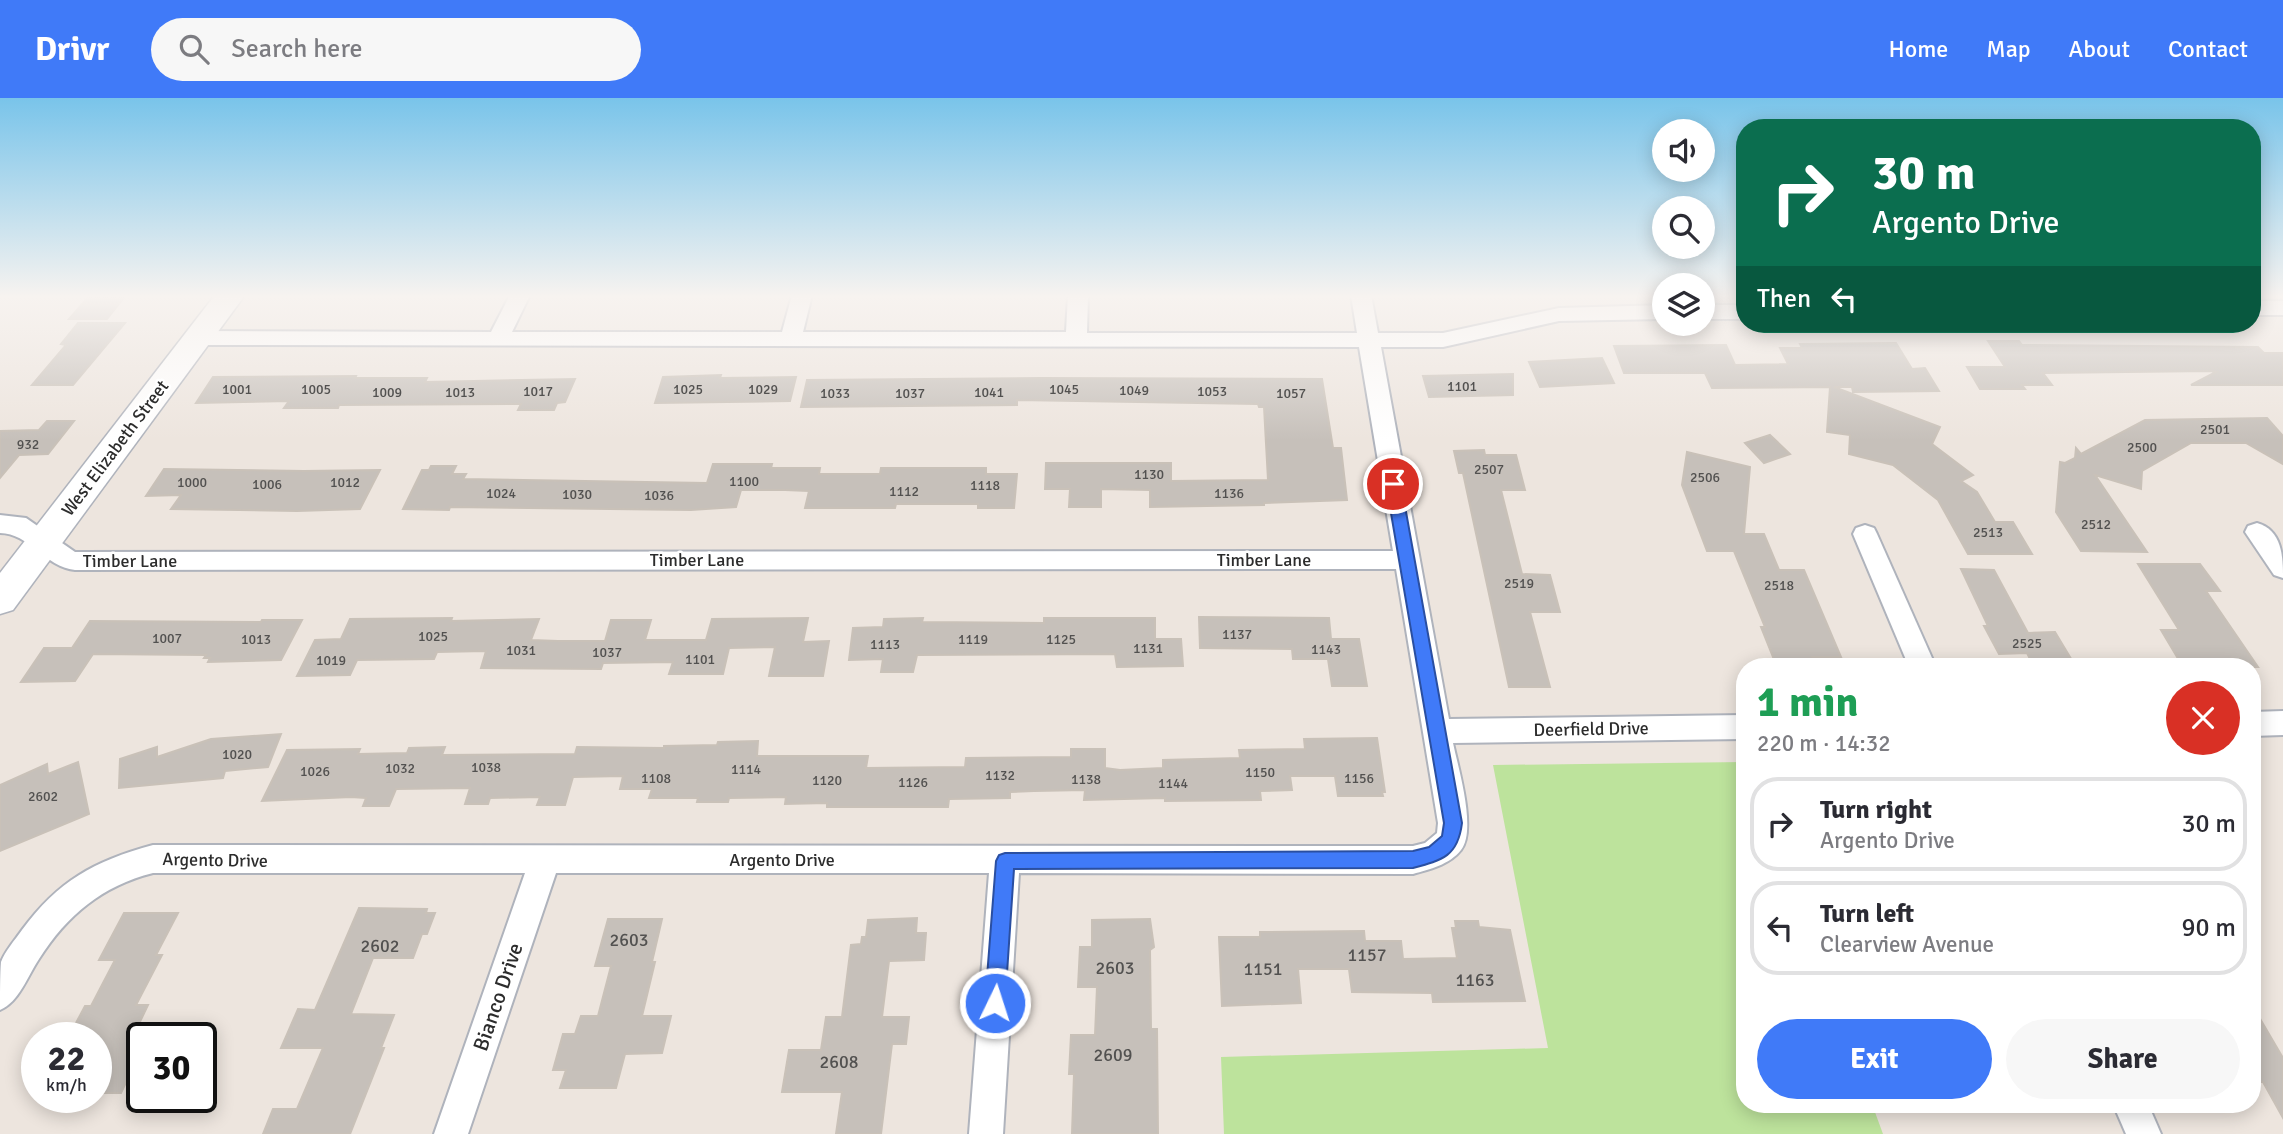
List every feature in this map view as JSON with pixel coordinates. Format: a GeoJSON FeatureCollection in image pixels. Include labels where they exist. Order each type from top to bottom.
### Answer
{"type":"FeatureCollection","features":[{"type":"Feature","properties":{"kind":"main road","name":"West Elizabeth Street"},"geometry":{"type":"LineString","coordinates":[[0,600],[194,343]]}},
{"type":"Feature","properties":{"kind":"street"},"geometry":{"type":"LineString","coordinates":[[1370,343],[1437,731]]}},
{"type":"Feature","properties":{"kind":"street","name":"Timber Lane"},"geometry":{"type":"LineString","coordinates":[[0,524],[17,524],[66,560],[75,561],[1406,560]]}},
{"type":"Feature","properties":{"kind":"street"},"geometry":{"type":"LineString","coordinates":[[2257,532],[2283,568]]}},
{"type":"Feature","properties":{"kind":"street"},"geometry":{"type":"LineString","coordinates":[[1864,534],[1919,658]]}},
{"type":"Feature","properties":{"kind":"street"},"geometry":{"type":"LineString","coordinates":[[2261,723],[2283,723]]}},
{"type":"Feature","properties":{"kind":"street","name":"Deerfield Drive"},"geometry":{"type":"LineString","coordinates":[[1437,731],[1736,727]]}},
{"type":"Feature","properties":{"kind":"street","name":"Argento Drive"},"geometry":{"type":"LineString","coordinates":[[0,993],[35,933],[58,907],[109,872],[153,859],[1413,860],[1434,854],[1451,840],[1453,823],[1437,731]]}},
{"type":"Feature","properties":{"kind":"street","name":"Bianco Drive"},"geometry":{"type":"LineString","coordinates":[[452,1134],[545,860]]}},
{"type":"Feature","properties":{"kind":"street"},"geometry":{"type":"LineString","coordinates":[[986,1134],[1005,861]]}},
{"type":"Feature","properties":{"kind":"street"},"geometry":{"type":"LineString","coordinates":[[2134,1113],[2144,1134]]}},
{"type":"Feature","properties":{"kind":"green space"},"geometry":{"type":"Polygon","coordinates":[[[1736,762],[1736,1113],[1875,1113],[1883,1134],[1224,1134],[1221,1057],[1548,1048],[1493,765],[1736,762]]]}},
{"type":"Feature","properties":{"kind":"building"},"geometry":{"type":"Polygon","coordinates":[[[108,343],[73,385],[32,385],[66,345],[61,344],[108,343]]]}},
{"type":"Feature","properties":{"kind":"building"},"geometry":{"type":"Polygon","coordinates":[[[1896,343],[1912,369],[1925,368],[1939,391],[1853,392],[1852,387],[1834,387],[1940,427],[1932,444],[1973,475],[1961,481],[1977,492],[1995,522],[2013,522],[2032,554],[1968,554],[1938,500],[1893,465],[1849,454],[1850,435],[1827,432],[1830,387],[1712,388],[1705,373],[1624,373],[1614,346],[1726,345],[1735,365],[1788,364],[1780,348],[1802,348],[1800,344],[1896,343]]]}},
{"type":"Feature","properties":{"kind":"building"},"geometry":{"type":"Polygon","coordinates":[[[1990,343],[2258,347],[2264,353],[2283,353],[2283,385],[2191,385],[2216,372],[2210,371],[2043,373],[2052,385],[2022,385],[2025,389],[1980,389],[1967,367],[2005,367],[1990,343]]]}},
{"type":"Feature","properties":{"kind":"building"},"geometry":{"type":"Polygon","coordinates":[[[1602,358],[1614,383],[1540,387],[1529,362],[1602,358]]]}},
{"type":"Feature","properties":{"kind":"building"},"geometry":{"type":"Polygon","coordinates":[[[1513,374],[1513,395],[1429,397],[1423,376],[1513,374]]]}},
{"type":"Feature","properties":{"kind":"building"},"geometry":{"type":"Polygon","coordinates":[[[721,375],[720,378],[796,377],[790,401],[655,403],[663,377],[721,375]]]}},
{"type":"Feature","properties":{"kind":"building"},"geometry":{"type":"Polygon","coordinates":[[[356,376],[355,378],[427,378],[425,382],[575,379],[565,402],[557,403],[554,410],[518,410],[521,404],[284,408],[289,401],[196,403],[213,377],[356,376]]]}},
{"type":"Feature","properties":{"kind":"building"},"geometry":{"type":"Polygon","coordinates":[[[1322,379],[1333,448],[1341,448],[1347,500],[1150,507],[1150,490],[1101,489],[1101,507],[1069,507],[1070,489],[1045,489],[1046,463],[1171,463],[1171,481],[1268,480],[1264,407],[1259,407],[1258,404],[1017,400],[1017,405],[801,407],[807,380],[1322,379]]]}},
{"type":"Feature","properties":{"kind":"building"},"geometry":{"type":"Polygon","coordinates":[[[2267,418],[2283,436],[2283,464],[2246,443],[2191,443],[2142,471],[2141,489],[2095,475],[2147,552],[2081,551],[2056,512],[2060,462],[2065,463],[2075,458],[2076,448],[2081,454],[2145,420],[2267,418]]]}},
{"type":"Feature","properties":{"kind":"building"},"geometry":{"type":"Polygon","coordinates":[[[47,421],[74,421],[48,454],[19,455],[0,478],[0,431],[39,430],[47,421]]]}},
{"type":"Feature","properties":{"kind":"building"},"geometry":{"type":"Polygon","coordinates":[[[1770,435],[1790,454],[1764,463],[1745,443],[1770,435]]]}},
{"type":"Feature","properties":{"kind":"building"},"geometry":{"type":"Polygon","coordinates":[[[1484,450],[1485,455],[1516,455],[1525,490],[1501,490],[1522,574],[1550,575],[1560,612],[1530,612],[1550,687],[1509,687],[1463,473],[1459,473],[1454,451],[1484,450]]]}},
{"type":"Feature","properties":{"kind":"building"},"geometry":{"type":"Polygon","coordinates":[[[1687,452],[1750,467],[1744,534],[1764,534],[1779,570],[1804,570],[1841,657],[1773,658],[1761,627],[1765,627],[1734,551],[1707,551],[1682,485],[1687,452]]]}},
{"type":"Feature","properties":{"kind":"building"},"geometry":{"type":"Polygon","coordinates":[[[713,464],[772,464],[771,468],[820,468],[819,474],[880,474],[881,468],[986,468],[986,474],[1017,474],[1014,508],[978,508],[978,504],[896,504],[895,508],[805,508],[809,491],[741,490],[736,507],[691,510],[450,507],[449,510],[403,509],[422,470],[429,470],[431,466],[456,466],[452,474],[466,474],[463,479],[707,483],[713,464]]]}},
{"type":"Feature","properties":{"kind":"building"},"geometry":{"type":"Polygon","coordinates":[[[164,469],[380,470],[360,509],[297,511],[171,509],[181,495],[146,496],[164,469]]]}},
{"type":"Feature","properties":{"kind":"building"},"geometry":{"type":"Polygon","coordinates":[[[2138,564],[2200,564],[2220,591],[2206,591],[2252,658],[2178,658],[2161,630],[2179,630],[2138,564]]]}},
{"type":"Feature","properties":{"kind":"building"},"geometry":{"type":"Polygon","coordinates":[[[1961,569],[1994,570],[2028,633],[2055,632],[2071,658],[2030,658],[2027,653],[1999,654],[1984,626],[1988,626],[1961,569]]]}},
{"type":"Feature","properties":{"kind":"building"},"geometry":{"type":"Polygon","coordinates":[[[1199,617],[1329,618],[1331,639],[1359,639],[1367,686],[1332,686],[1328,659],[1293,659],[1292,649],[1200,648],[1199,617]]]}},
{"type":"Feature","properties":{"kind":"building"},"geometry":{"type":"Polygon","coordinates":[[[452,618],[451,621],[539,619],[531,640],[605,641],[611,620],[651,620],[645,640],[706,640],[712,619],[808,618],[803,642],[829,641],[823,676],[769,676],[775,647],[729,648],[723,674],[669,674],[673,662],[603,663],[601,669],[481,668],[486,651],[437,652],[434,659],[357,660],[350,675],[297,676],[315,640],[341,639],[350,619],[452,618]]]}},
{"type":"Feature","properties":{"kind":"building"},"geometry":{"type":"Polygon","coordinates":[[[923,618],[922,622],[1044,623],[1044,618],[1155,618],[1155,639],[1181,639],[1183,666],[1117,667],[1115,654],[917,655],[913,672],[881,672],[883,659],[849,660],[853,628],[883,627],[884,619],[923,618]]]}},
{"type":"Feature","properties":{"kind":"building"},"geometry":{"type":"Polygon","coordinates":[[[302,620],[281,660],[208,662],[210,658],[204,658],[206,655],[93,654],[75,681],[21,682],[44,648],[72,648],[90,621],[302,620]]]}},
{"type":"Feature","properties":{"kind":"building"},"geometry":{"type":"Polygon","coordinates":[[[281,734],[268,767],[225,771],[223,778],[119,788],[120,759],[157,747],[157,757],[211,739],[281,734]]]}},
{"type":"Feature","properties":{"kind":"building"},"geometry":{"type":"Polygon","coordinates":[[[1377,738],[1385,792],[1382,792],[1383,796],[1338,796],[1335,776],[1290,776],[1292,790],[1260,791],[1261,800],[1084,800],[1085,790],[1010,792],[1010,798],[949,799],[948,807],[827,807],[827,803],[785,804],[786,797],[729,798],[728,802],[697,802],[698,798],[649,798],[652,789],[620,789],[623,776],[573,777],[565,805],[537,805],[540,797],[490,798],[488,804],[465,804],[470,788],[396,789],[389,806],[363,806],[366,798],[351,797],[262,801],[287,750],[360,749],[358,754],[407,753],[409,748],[445,747],[442,755],[575,754],[577,747],[664,748],[758,741],[757,756],[868,756],[866,768],[965,767],[966,758],[1071,757],[1071,749],[1105,749],[1105,768],[1120,770],[1163,768],[1163,760],[1240,758],[1239,750],[1305,749],[1304,739],[1377,738]]]}},
{"type":"Feature","properties":{"kind":"building"},"geometry":{"type":"Polygon","coordinates":[[[78,762],[89,814],[0,851],[0,785],[47,764],[48,774],[78,762]]]}},
{"type":"Feature","properties":{"kind":"building"},"geometry":{"type":"Polygon","coordinates":[[[359,908],[427,909],[426,913],[435,913],[427,934],[422,934],[413,958],[373,958],[351,1014],[394,1015],[350,1134],[263,1134],[273,1109],[297,1109],[323,1048],[281,1048],[298,1009],[315,1010],[359,908]]]}},
{"type":"Feature","properties":{"kind":"building"},"geometry":{"type":"Polygon","coordinates":[[[124,913],[178,913],[156,955],[162,955],[136,1005],[148,1005],[140,1022],[126,1022],[126,1082],[121,1093],[112,1093],[112,1022],[76,1022],[85,1006],[91,1006],[115,960],[99,960],[124,913]]]}},
{"type":"Feature","properties":{"kind":"building"},"geometry":{"type":"Polygon","coordinates":[[[917,918],[916,933],[926,933],[924,960],[889,961],[882,1017],[909,1017],[906,1044],[892,1044],[881,1134],[836,1134],[842,1092],[782,1092],[789,1050],[821,1050],[826,1017],[842,1017],[851,945],[861,944],[862,937],[866,937],[868,920],[917,918]]]}},
{"type":"Feature","properties":{"kind":"building"},"geometry":{"type":"Polygon","coordinates":[[[608,919],[662,919],[642,1016],[671,1016],[662,1053],[625,1054],[616,1088],[560,1088],[566,1070],[553,1070],[563,1034],[575,1034],[581,1016],[598,1016],[611,966],[595,966],[608,919]]]}},
{"type":"Feature","properties":{"kind":"building"},"geometry":{"type":"Polygon","coordinates":[[[1150,919],[1154,947],[1150,950],[1151,1029],[1157,1029],[1158,1134],[1072,1134],[1074,1074],[1069,1074],[1071,1035],[1095,1035],[1097,987],[1078,987],[1080,947],[1092,947],[1092,920],[1150,919]]]}},
{"type":"Feature","properties":{"kind":"building"},"geometry":{"type":"Polygon","coordinates":[[[1455,921],[1478,921],[1479,927],[1510,930],[1525,1001],[1433,1002],[1432,993],[1352,992],[1349,969],[1298,969],[1301,1003],[1222,1006],[1219,937],[1260,937],[1260,932],[1364,931],[1365,941],[1401,941],[1403,959],[1457,958],[1452,928],[1456,928],[1455,921]]]}},
{"type":"Feature","properties":{"kind":"building"},"geometry":{"type":"Polygon","coordinates":[[[2261,1020],[2283,1058],[2283,1118],[2263,1082],[2261,1020]]]}},
{"type":"Feature","properties":{"kind":"route"},"geometry":{"type":"LineString","coordinates":[[995,1003],[1005,861],[1413,860],[1434,854],[1451,840],[1453,823],[1393,484]]}}]}
